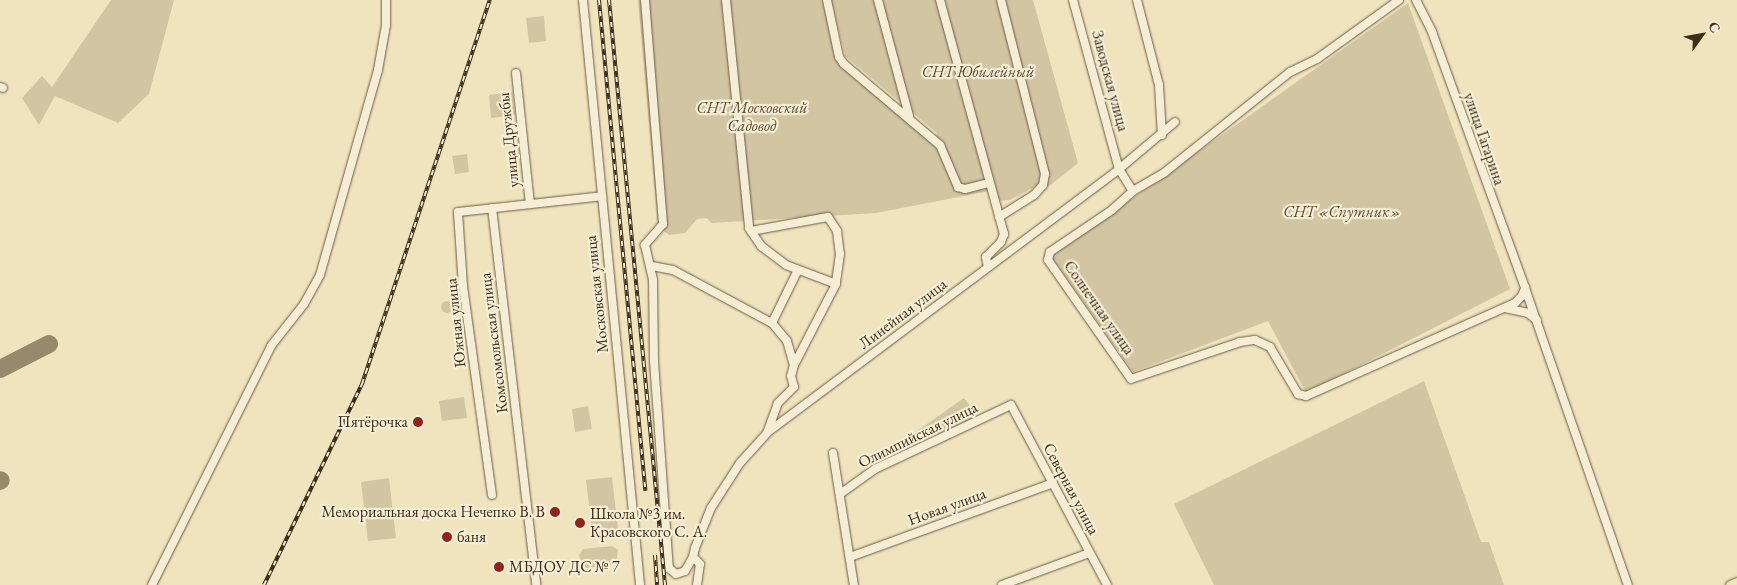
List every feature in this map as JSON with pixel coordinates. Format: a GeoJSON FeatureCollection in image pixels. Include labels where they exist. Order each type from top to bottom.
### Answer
{"type":"FeatureCollection","features":[{"type":"Feature","properties":{"kind":"main road"},"geometry":{"type":"LineString","coordinates":[[1730,585],[1737,582]]}},
{"type":"Feature","properties":{"kind":"street"},"geometry":{"type":"LineString","coordinates":[[152,585],[271,346],[304,304],[320,276],[378,70],[386,25],[386,0]]}},
{"type":"Feature","properties":{"kind":"street","name":"Московская улица"},"geometry":{"type":"LineString","coordinates":[[584,0],[640,585]]}},
{"type":"Feature","properties":{"kind":"street"},"geometry":{"type":"LineString","coordinates":[[645,0],[663,224],[645,244],[652,266],[654,361],[667,554],[673,572],[693,577],[696,585]]}},
{"type":"Feature","properties":{"kind":"street"},"geometry":{"type":"LineString","coordinates":[[726,0],[747,224],[770,254],[798,270],[836,284]]}},
{"type":"Feature","properties":{"kind":"street"},"geometry":{"type":"LineString","coordinates":[[827,0],[841,61],[943,147],[958,187],[965,189],[989,183]]}},
{"type":"Feature","properties":{"kind":"street"},"geometry":{"type":"LineString","coordinates":[[878,0],[908,116]]}},
{"type":"Feature","properties":{"kind":"street"},"geometry":{"type":"LineString","coordinates":[[940,0],[1004,237],[986,257],[988,267]]}},
{"type":"Feature","properties":{"kind":"street"},"geometry":{"type":"LineString","coordinates":[[999,217],[1034,195],[1043,185],[1045,174],[1001,0]]}},
{"type":"Feature","properties":{"kind":"street","name":"Заводская улица"},"geometry":{"type":"LineString","coordinates":[[1074,0],[1119,169],[1133,191]]}},
{"type":"Feature","properties":{"kind":"street"},"geometry":{"type":"LineString","coordinates":[[1137,0],[1159,85],[1162,135]]}},
{"type":"Feature","properties":{"kind":"street"},"geometry":{"type":"LineString","coordinates":[[1133,191],[1164,172],[1290,72],[1317,59],[1399,0]]}},
{"type":"Feature","properties":{"kind":"street","name":"улица Гагарина"},"geometry":{"type":"LineString","coordinates":[[1416,0],[1432,32],[1537,321],[1628,585]]}},
{"type":"Feature","properties":{"kind":"street","name":"улица Дружбы"},"geometry":{"type":"LineString","coordinates":[[516,73],[530,204]]}},
{"type":"Feature","properties":{"kind":"street","name":"Линейная улица"},"geometry":{"type":"LineString","coordinates":[[695,560],[701,530],[723,488],[768,432],[1119,169],[1162,135],[1175,122]]}},
{"type":"Feature","properties":{"kind":"street","name":"Солнечная улица"},"geometry":{"type":"LineString","coordinates":[[1133,191],[1112,210],[1050,252],[1048,260],[1131,378],[1240,342],[1256,340],[1270,347],[1298,394],[1306,396],[1504,308]]}},
{"type":"Feature","properties":{"kind":"street"},"geometry":{"type":"LineString","coordinates":[[492,208],[602,196]]}},
{"type":"Feature","properties":{"kind":"street","name":"Южная улица"},"geometry":{"type":"LineString","coordinates":[[492,208],[458,212],[463,286],[492,494]]}},
{"type":"Feature","properties":{"kind":"street","name":"Комсомольская улица"},"geometry":{"type":"LineString","coordinates":[[492,208],[536,585]]}},
{"type":"Feature","properties":{"kind":"street"},"geometry":{"type":"LineString","coordinates":[[751,231],[828,217],[839,239],[839,272],[836,284],[794,365]]}},
{"type":"Feature","properties":{"kind":"street"},"geometry":{"type":"LineString","coordinates":[[652,266],[673,270],[772,323],[787,341],[794,365],[794,387],[778,403],[768,432]]}},
{"type":"Feature","properties":{"kind":"street"},"geometry":{"type":"LineString","coordinates":[[772,323],[798,270]]}},
{"type":"Feature","properties":{"kind":"street"},"geometry":{"type":"LineString","coordinates":[[1504,308],[1522,296],[1525,288]]}},
{"type":"Feature","properties":{"kind":"street"},"geometry":{"type":"LineString","coordinates":[[1504,308],[1528,313],[1537,321]]}},
{"type":"Feature","properties":{"kind":"street","name":"Северная улица"},"geometry":{"type":"LineString","coordinates":[[1011,405],[1107,585]]}},
{"type":"Feature","properties":{"kind":"street","name":"Олимпийская улица"},"geometry":{"type":"LineString","coordinates":[[840,494],[875,469],[1011,405]]}},
{"type":"Feature","properties":{"kind":"street"},"geometry":{"type":"LineString","coordinates":[[833,453],[854,585]]}},
{"type":"Feature","properties":{"kind":"street","name":"Новая улица"},"geometry":{"type":"LineString","coordinates":[[850,557],[1053,483]]}},
{"type":"Feature","properties":{"kind":"street"},"geometry":{"type":"LineString","coordinates":[[1002,585],[1090,553]]}},
{"type":"Feature","properties":{"kind":"street"},"geometry":{"type":"LineString","coordinates":[[682,573],[695,560],[700,564],[696,585]]}},
{"type":"Feature","properties":{"kind":"green space"},"geometry":{"type":"Polygon","coordinates":[[[111,0],[174,0],[149,94],[118,123],[55,96],[39,125],[22,98],[42,76],[52,87],[111,0]]]}},
{"type":"Feature","properties":{"kind":"green space","name":"СНТ Московский Садовод"},"geometry":{"type":"Polygon","coordinates":[[[638,0],[823,0],[837,59],[842,67],[935,145],[937,133],[845,56],[831,0],[1033,0],[1078,163],[1048,187],[1040,184],[1010,200],[999,201],[995,190],[876,213],[712,223],[706,218],[697,219],[685,233],[669,235],[658,226],[638,0]]]}},
{"type":"Feature","properties":{"kind":"green space","name":"СНТ «Спутник»"},"geometry":{"type":"Polygon","coordinates":[[[1408,3],[1510,289],[1306,393],[1268,321],[1133,372],[1051,256],[1408,3]]]}},
{"type":"Feature","properties":{"kind":"green space"},"geometry":{"type":"Polygon","coordinates":[[[544,16],[546,41],[529,43],[526,18],[544,16]]]}},
{"type":"Feature","properties":{"kind":"green space"},"geometry":{"type":"Polygon","coordinates":[[[512,92],[515,115],[491,118],[489,95],[512,92]]]}},
{"type":"Feature","properties":{"kind":"green space"},"geometry":{"type":"Polygon","coordinates":[[[467,154],[469,172],[455,174],[452,156],[467,154]]]}},
{"type":"Feature","properties":{"kind":"green space"},"geometry":{"type":"Polygon","coordinates":[[[445,301],[449,301],[453,307],[449,313],[445,313],[441,309],[441,305],[445,301]]]}},
{"type":"Feature","properties":{"kind":"green space"},"geometry":{"type":"Polygon","coordinates":[[[1424,381],[1481,542],[1489,542],[1504,585],[1214,585],[1174,504],[1424,381]]]}},
{"type":"Feature","properties":{"kind":"green space"},"geometry":{"type":"Polygon","coordinates":[[[464,397],[467,418],[442,421],[439,401],[464,397]]]}},
{"type":"Feature","properties":{"kind":"green space"},"geometry":{"type":"Polygon","coordinates":[[[964,398],[973,410],[973,418],[907,448],[907,438],[964,398]]]}},
{"type":"Feature","properties":{"kind":"green space"},"geometry":{"type":"Polygon","coordinates":[[[588,406],[592,429],[575,432],[572,409],[588,406]]]}},
{"type":"Feature","properties":{"kind":"green space"},"geometry":{"type":"Polygon","coordinates":[[[612,477],[619,537],[593,539],[586,480],[612,477]]]}},
{"type":"Feature","properties":{"kind":"green space"},"geometry":{"type":"Polygon","coordinates":[[[389,478],[396,538],[368,541],[361,482],[389,478]]]}},
{"type":"Feature","properties":{"kind":"green space"},"geometry":{"type":"Polygon","coordinates":[[[612,546],[618,550],[616,564],[587,568],[581,564],[579,555],[583,549],[612,546]]]}},
{"type":"Feature","properties":{"kind":"taxiway"},"geometry":{"type":"LineString","coordinates":[[0,369],[49,344]]}},
{"type":"Feature","properties":{"kind":"railway"},"geometry":{"type":"LineString","coordinates":[[264,585],[362,384],[490,0]]}},
{"type":"Feature","properties":{"kind":"railway"},"geometry":{"type":"LineString","coordinates":[[599,0],[645,491]]}},
{"type":"Feature","properties":{"kind":"railway"},"geometry":{"type":"LineString","coordinates":[[609,0],[665,585]]}},
{"type":"Feature","properties":{"kind":"railway"},"geometry":{"type":"LineString","coordinates":[[655,555],[657,585]]}},
{"type":"Feature","properties":{"kind":"place","name":"Пятёрочка"},"geometry":{"type":"Point","coordinates":[418,422]}},
{"type":"Feature","properties":{"kind":"place","name":"Мемориальная доска Нечепко В. В"},"geometry":{"type":"Point","coordinates":[555,512]}},
{"type":"Feature","properties":{"kind":"place","name":"Школа №3 им. Красовского С. А."},"geometry":{"type":"Point","coordinates":[580,523]}},
{"type":"Feature","properties":{"kind":"place","name":"баня"},"geometry":{"type":"Point","coordinates":[447,537]}},
{"type":"Feature","properties":{"kind":"place","name":"МБДОУ ДС № 7"},"geometry":{"type":"Point","coordinates":[499,567]}},
{"type":"Feature","properties":{"kind":"park label","name":"СНТ Юбилейный"},"geometry":{"type":"Point","coordinates":[978,72]}}]}
